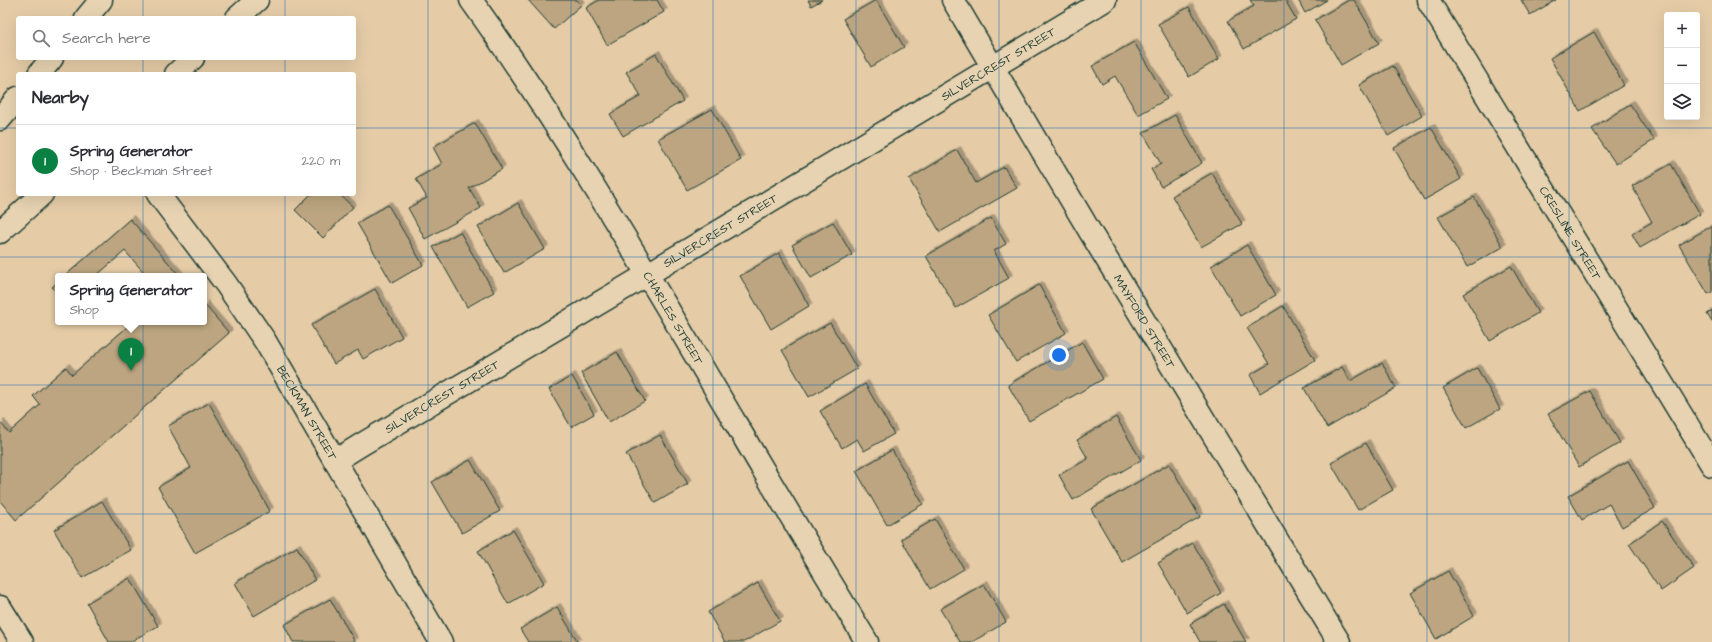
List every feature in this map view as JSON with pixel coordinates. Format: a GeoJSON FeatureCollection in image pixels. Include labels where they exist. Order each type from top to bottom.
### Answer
{"type":"FeatureCollection","features":[{"type":"Feature","properties":{"kind":"main road"},"geometry":{"type":"LineString","coordinates":[[88,16],[101,0]]}},
{"type":"Feature","properties":{"kind":"main road"},"geometry":{"type":"LineString","coordinates":[[239,16],[257,0]]}},
{"type":"Feature","properties":{"kind":"main road","name":"CHARLES STREET"},"geometry":{"type":"LineString","coordinates":[[471,0],[544,106],[648,274],[736,426],[867,642]]}},
{"type":"Feature","properties":{"kind":"main road","name":"MAYFORD STREET"},"geometry":{"type":"LineString","coordinates":[[953,0],[1092,235],[1339,642]]}},
{"type":"Feature","properties":{"kind":"main road","name":"SILVERCREST STREET"},"geometry":{"type":"LineString","coordinates":[[335,461],[1106,0]]}},
{"type":"Feature","properties":{"kind":"main road","name":"CRESLINE STREET"},"geometry":{"type":"LineString","coordinates":[[1428,0],[1712,465]]}},
{"type":"Feature","properties":{"kind":"main road"},"geometry":{"type":"LineString","coordinates":[[41,72],[50,60]]}},
{"type":"Feature","properties":{"kind":"main road"},"geometry":{"type":"LineString","coordinates":[[178,72],[191,60]]}},
{"type":"Feature","properties":{"kind":"main road"},"geometry":{"type":"LineString","coordinates":[[0,120],[16,100]]}},
{"type":"Feature","properties":{"kind":"main road"},"geometry":{"type":"LineString","coordinates":[[0,232],[40,196]]}},
{"type":"Feature","properties":{"kind":"main road","name":"BECKMAN STREET"},"geometry":{"type":"LineString","coordinates":[[160,196],[226,284],[265,341],[441,642]]}},
{"type":"Feature","properties":{"kind":"main road"},"geometry":{"type":"LineString","coordinates":[[0,607],[22,642]]}},
{"type":"Feature","properties":{"kind":"building"},"geometry":{"type":"Polygon","coordinates":[[[528,0],[577,0],[581,5],[554,29],[528,0]]]}},
{"type":"Feature","properties":{"kind":"building"},"geometry":{"type":"Polygon","coordinates":[[[599,0],[657,0],[664,12],[607,45],[586,8],[599,0]]]}},
{"type":"Feature","properties":{"kind":"building"},"geometry":{"type":"Polygon","coordinates":[[[808,0],[822,0],[811,6],[808,0]]]}},
{"type":"Feature","properties":{"kind":"building"},"geometry":{"type":"Polygon","coordinates":[[[876,0],[904,47],[871,67],[843,19],[876,0]]]}},
{"type":"Feature","properties":{"kind":"building"},"geometry":{"type":"Polygon","coordinates":[[[1250,0],[1285,0],[1296,19],[1244,49],[1228,21],[1254,6],[1250,0]]]}},
{"type":"Feature","properties":{"kind":"building"},"geometry":{"type":"Polygon","coordinates":[[[1298,0],[1327,0],[1305,13],[1298,0]]]}},
{"type":"Feature","properties":{"kind":"building"},"geometry":{"type":"Polygon","coordinates":[[[1349,0],[1354,0],[1379,43],[1341,65],[1315,20],[1349,0]]]}},
{"type":"Feature","properties":{"kind":"building"},"geometry":{"type":"Polygon","coordinates":[[[1521,0],[1556,0],[1530,15],[1521,0]]]}},
{"type":"Feature","properties":{"kind":"building"},"geometry":{"type":"Polygon","coordinates":[[[1189,7],[1219,59],[1189,77],[1158,24],[1189,7]]]}},
{"type":"Feature","properties":{"kind":"building"},"geometry":{"type":"Polygon","coordinates":[[[1594,32],[1624,85],[1580,111],[1550,58],[1594,32]]]}},
{"type":"Feature","properties":{"kind":"building"},"geometry":{"type":"Polygon","coordinates":[[[1134,42],[1167,99],[1138,115],[1115,76],[1102,84],[1092,66],[1134,42]]]}},
{"type":"Feature","properties":{"kind":"building"},"geometry":{"type":"Polygon","coordinates":[[[656,54],[683,101],[623,136],[610,114],[641,96],[626,72],[656,54]]]}},
{"type":"Feature","properties":{"kind":"building"},"geometry":{"type":"Polygon","coordinates":[[[1393,66],[1422,116],[1388,136],[1359,85],[1393,66]]]}},
{"type":"Feature","properties":{"kind":"building"},"geometry":{"type":"Polygon","coordinates":[[[1630,104],[1654,140],[1616,164],[1592,129],[1630,104]]]}},
{"type":"Feature","properties":{"kind":"building"},"geometry":{"type":"Polygon","coordinates":[[[712,109],[741,160],[687,190],[658,139],[712,109]]]}},
{"type":"Feature","properties":{"kind":"building"},"geometry":{"type":"Polygon","coordinates":[[[1175,115],[1202,163],[1161,187],[1151,169],[1161,164],[1143,133],[1175,115]]]}},
{"type":"Feature","properties":{"kind":"building"},"geometry":{"type":"Polygon","coordinates":[[[475,123],[502,169],[469,188],[481,208],[425,239],[408,208],[427,198],[416,179],[442,164],[433,147],[475,123]]]}},
{"type":"Feature","properties":{"kind":"building"},"geometry":{"type":"Polygon","coordinates":[[[1431,127],[1461,179],[1424,200],[1394,148],[1431,127]]]}},
{"type":"Feature","properties":{"kind":"building"},"geometry":{"type":"Polygon","coordinates":[[[957,150],[976,183],[1004,167],[1017,188],[940,232],[909,179],[957,150]]]}},
{"type":"Feature","properties":{"kind":"building"},"geometry":{"type":"Polygon","coordinates":[[[1671,164],[1700,214],[1640,248],[1632,234],[1652,222],[1632,186],[1671,164]]]}},
{"type":"Feature","properties":{"kind":"building"},"geometry":{"type":"Polygon","coordinates":[[[1212,173],[1242,224],[1201,247],[1172,196],[1212,173]]]}},
{"type":"Feature","properties":{"kind":"building"},"geometry":{"type":"Polygon","coordinates":[[[309,196],[341,196],[353,207],[323,238],[295,210],[309,196]]]}},
{"type":"Feature","properties":{"kind":"building"},"geometry":{"type":"Polygon","coordinates":[[[1474,197],[1503,247],[1467,267],[1438,217],[1474,197]]]}},
{"type":"Feature","properties":{"kind":"building"},"geometry":{"type":"Polygon","coordinates":[[[518,203],[545,249],[504,273],[478,227],[518,203]]]}},
{"type":"Feature","properties":{"kind":"building"},"geometry":{"type":"Polygon","coordinates":[[[388,205],[423,265],[392,283],[357,223],[388,205]]]}},
{"type":"Feature","properties":{"kind":"building"},"geometry":{"type":"Polygon","coordinates":[[[991,218],[1006,244],[994,251],[1009,278],[956,308],[926,256],[991,218]]]}},
{"type":"Feature","properties":{"kind":"building"},"geometry":{"type":"Polygon","coordinates":[[[130,219],[177,273],[144,273],[125,251],[99,273],[68,273],[130,219]]]}},
{"type":"Feature","properties":{"kind":"building"},"geometry":{"type":"Polygon","coordinates":[[[833,222],[852,255],[811,278],[792,245],[833,222]]]}},
{"type":"Feature","properties":{"kind":"building"},"geometry":{"type":"Polygon","coordinates":[[[1712,226],[1712,292],[1708,294],[1679,245],[1712,226]]]}},
{"type":"Feature","properties":{"kind":"building"},"geometry":{"type":"Polygon","coordinates":[[[460,232],[494,292],[467,307],[433,247],[460,232]]]}},
{"type":"Feature","properties":{"kind":"building"},"geometry":{"type":"Polygon","coordinates":[[[1247,245],[1276,295],[1240,316],[1211,266],[1247,245]]]}},
{"type":"Feature","properties":{"kind":"building"},"geometry":{"type":"Polygon","coordinates":[[[779,253],[809,306],[771,329],[740,276],[779,253]]]}},
{"type":"Feature","properties":{"kind":"building"},"geometry":{"type":"Polygon","coordinates":[[[1511,266],[1538,313],[1490,341],[1463,294],[1511,266]]]}},
{"type":"Feature","properties":{"kind":"building"},"geometry":{"type":"Polygon","coordinates":[[[1039,285],[1066,333],[1016,362],[988,315],[1039,285]]]}},
{"type":"Feature","properties":{"kind":"building"},"geometry":{"type":"Polygon","coordinates":[[[375,289],[402,337],[363,359],[358,350],[334,364],[311,325],[375,289]]]}},
{"type":"Feature","properties":{"kind":"building"},"geometry":{"type":"Polygon","coordinates":[[[1283,306],[1315,360],[1260,393],[1250,375],[1269,364],[1247,328],[1283,306]]]}},
{"type":"Feature","properties":{"kind":"building"},"geometry":{"type":"Polygon","coordinates":[[[207,307],[229,333],[16,520],[0,501],[0,422],[9,433],[40,405],[33,396],[66,367],[72,375],[130,325],[207,325],[207,307]]]}},
{"type":"Feature","properties":{"kind":"building"},"geometry":{"type":"Polygon","coordinates":[[[1712,311],[1712,322],[1707,314],[1712,311]]]}},
{"type":"Feature","properties":{"kind":"building"},"geometry":{"type":"Polygon","coordinates":[[[830,323],[857,369],[809,397],[782,350],[830,323]]]}},
{"type":"Feature","properties":{"kind":"building"},"geometry":{"type":"Polygon","coordinates":[[[1082,342],[1103,379],[1029,421],[1008,385],[1082,342]]]}},
{"type":"Feature","properties":{"kind":"building"},"geometry":{"type":"Polygon","coordinates":[[[617,352],[645,401],[609,422],[581,373],[617,352]]]}},
{"type":"Feature","properties":{"kind":"building"},"geometry":{"type":"Polygon","coordinates":[[[1382,363],[1396,388],[1327,428],[1304,388],[1342,367],[1350,381],[1382,363]]]}},
{"type":"Feature","properties":{"kind":"building"},"geometry":{"type":"Polygon","coordinates":[[[1477,368],[1500,409],[1466,428],[1443,388],[1477,368]]]}},
{"type":"Feature","properties":{"kind":"building"},"geometry":{"type":"Polygon","coordinates":[[[572,376],[594,414],[571,427],[549,389],[572,376]]]}},
{"type":"Feature","properties":{"kind":"building"},"geometry":{"type":"Polygon","coordinates":[[[865,384],[894,434],[864,451],[857,439],[842,448],[820,411],[865,384]]]}},
{"type":"Feature","properties":{"kind":"building"},"geometry":{"type":"Polygon","coordinates":[[[1590,391],[1620,443],[1579,467],[1548,414],[1590,391]]]}},
{"type":"Feature","properties":{"kind":"building"},"geometry":{"type":"Polygon","coordinates":[[[209,403],[270,511],[195,553],[158,487],[191,468],[168,426],[209,403]]]}},
{"type":"Feature","properties":{"kind":"building"},"geometry":{"type":"Polygon","coordinates":[[[1116,417],[1141,460],[1073,500],[1059,475],[1088,459],[1077,440],[1116,417]]]}},
{"type":"Feature","properties":{"kind":"building"},"geometry":{"type":"Polygon","coordinates":[[[660,435],[688,484],[655,503],[626,454],[660,435]]]}},
{"type":"Feature","properties":{"kind":"building"},"geometry":{"type":"Polygon","coordinates":[[[1366,443],[1393,490],[1358,510],[1331,463],[1366,443]]]}},
{"type":"Feature","properties":{"kind":"building"},"geometry":{"type":"Polygon","coordinates":[[[892,450],[923,504],[887,525],[856,471],[892,450]]]}},
{"type":"Feature","properties":{"kind":"building"},"geometry":{"type":"Polygon","coordinates":[[[470,460],[500,511],[462,533],[432,482],[470,460]]]}},
{"type":"Feature","properties":{"kind":"building"},"geometry":{"type":"Polygon","coordinates":[[[1628,461],[1655,508],[1622,527],[1609,504],[1582,520],[1568,496],[1628,461]]]}},
{"type":"Feature","properties":{"kind":"building"},"geometry":{"type":"Polygon","coordinates":[[[1169,464],[1200,517],[1122,562],[1091,509],[1169,464]]]}},
{"type":"Feature","properties":{"kind":"building"},"geometry":{"type":"Polygon","coordinates":[[[102,501],[131,550],[82,578],[54,530],[102,501]]]}},
{"type":"Feature","properties":{"kind":"building"},"geometry":{"type":"Polygon","coordinates":[[[935,519],[964,569],[930,589],[901,539],[935,519]]]}},
{"type":"Feature","properties":{"kind":"building"},"geometry":{"type":"Polygon","coordinates":[[[1662,521],[1694,568],[1661,591],[1629,544],[1662,521]]]}},
{"type":"Feature","properties":{"kind":"building"},"geometry":{"type":"Polygon","coordinates":[[[513,530],[544,583],[508,604],[478,551],[513,530]]]}},
{"type":"Feature","properties":{"kind":"building"},"geometry":{"type":"Polygon","coordinates":[[[1193,543],[1221,593],[1187,613],[1158,563],[1193,543]]]}},
{"type":"Feature","properties":{"kind":"building"},"geometry":{"type":"Polygon","coordinates":[[[297,547],[315,580],[254,616],[235,583],[297,547]]]}},
{"type":"Feature","properties":{"kind":"building"},"geometry":{"type":"Polygon","coordinates":[[[1448,571],[1474,616],[1436,639],[1410,593],[1448,571]]]}},
{"type":"Feature","properties":{"kind":"building"},"geometry":{"type":"Polygon","coordinates":[[[130,578],[158,626],[130,642],[109,642],[87,603],[130,578]]]}},
{"type":"Feature","properties":{"kind":"building"},"geometry":{"type":"Polygon","coordinates":[[[758,583],[780,621],[744,642],[725,642],[708,612],[758,583]]]}},
{"type":"Feature","properties":{"kind":"building"},"geometry":{"type":"Polygon","coordinates":[[[984,584],[1006,622],[972,642],[960,642],[940,609],[984,584]]]}},
{"type":"Feature","properties":{"kind":"building"},"geometry":{"type":"Polygon","coordinates":[[[330,599],[355,642],[293,642],[284,625],[330,599]]]}},
{"type":"Feature","properties":{"kind":"building"},"geometry":{"type":"Polygon","coordinates":[[[1224,604],[1246,642],[1200,642],[1190,624],[1224,604]]]}},
{"type":"Feature","properties":{"kind":"building"},"geometry":{"type":"Polygon","coordinates":[[[557,607],[578,642],[528,642],[520,629],[557,607]]]}},
{"type":"Feature","properties":{"kind":"place","name":"Spring Generator"},"geometry":{"type":"Point","coordinates":[131,371]}}]}
